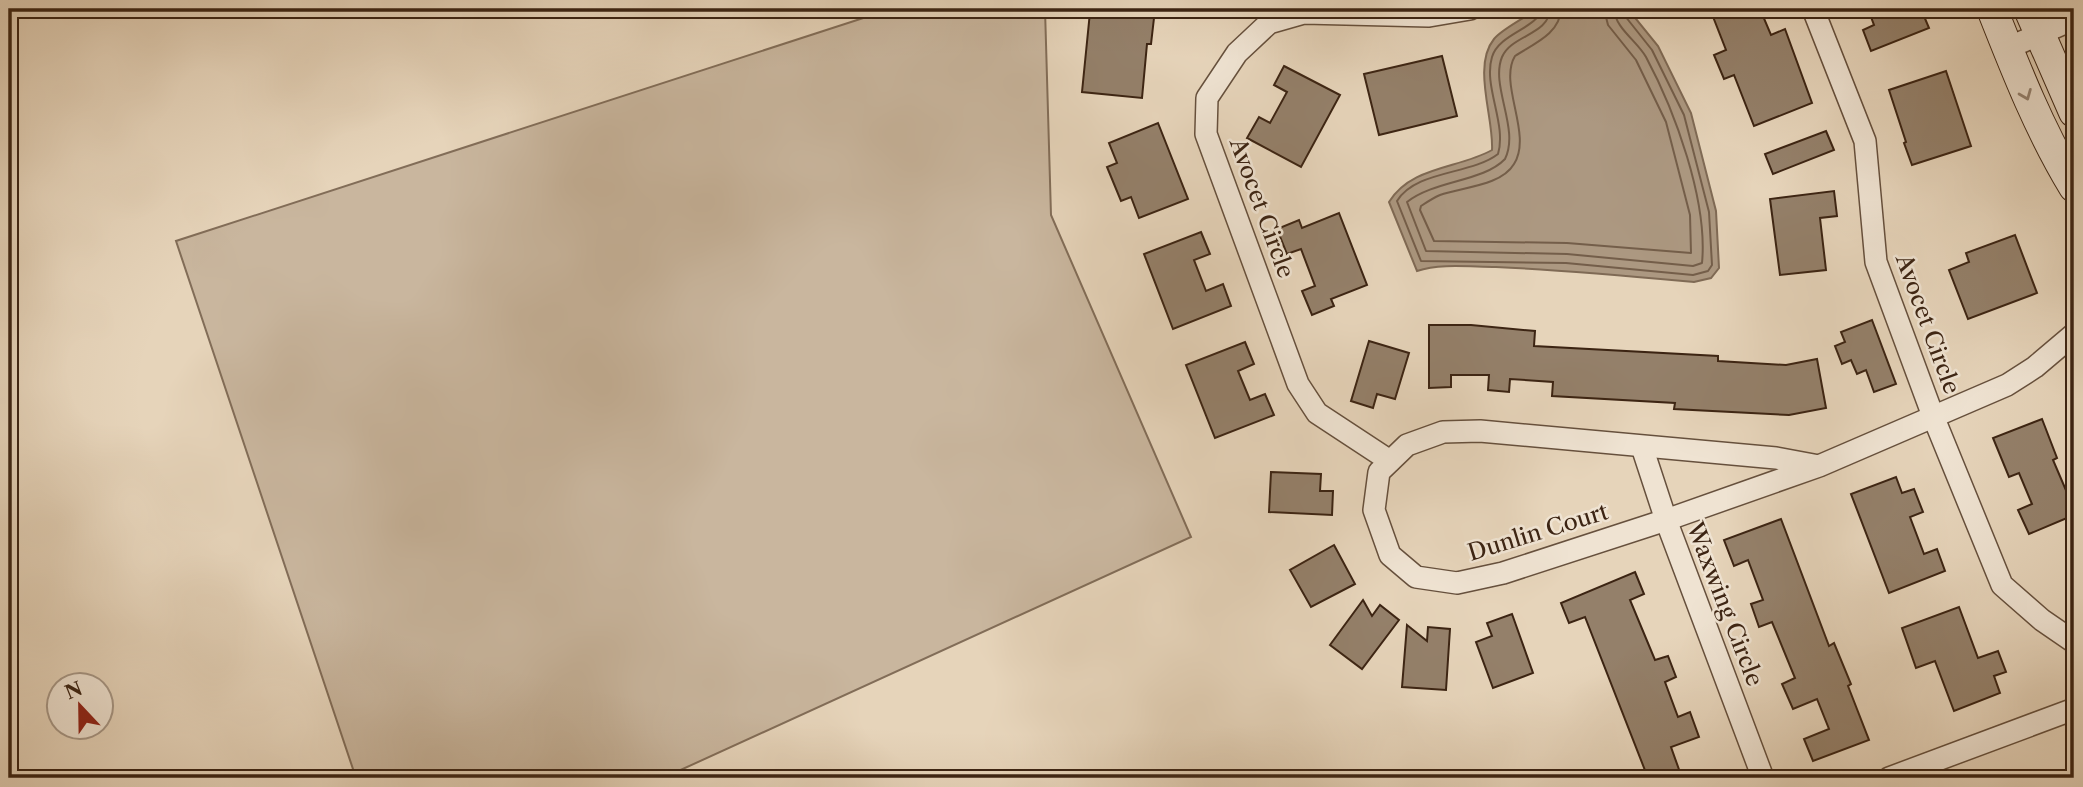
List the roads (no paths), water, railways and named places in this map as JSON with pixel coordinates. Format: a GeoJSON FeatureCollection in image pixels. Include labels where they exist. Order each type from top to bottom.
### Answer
{"type":"FeatureCollection","features":[{"type":"Feature","properties":{"kind":"street","name":"Avocet Circle"},"geometry":{"type":"LineString","coordinates":[[1390,461],[1317,413],[1298,384],[1206,134],[1207,98],[1237,53],[1269,23],[1304,13],[1429,16],[1470,9]]}},
{"type":"Feature","properties":{"kind":"street","name":"Avocet Circle"},"geometry":{"type":"LineString","coordinates":[[1812,9],[1866,141],[1876,262],[1933,416]]}},
{"type":"Feature","properties":{"kind":"street"},"geometry":{"type":"LineString","coordinates":[[1992,9],[2043,132],[2074,187]]}},
{"type":"Feature","properties":{"kind":"street"},"geometry":{"type":"LineString","coordinates":[[2008,48],[2034,21],[2074,19]]}},
{"type":"Feature","properties":{"kind":"street"},"geometry":{"type":"LineString","coordinates":[[2034,21],[2074,112]]}},
{"type":"Feature","properties":{"kind":"street","name":"Dunlin Court"},"geometry":{"type":"LineString","coordinates":[[1390,461],[1379,472],[1374,510],[1390,555],[1416,577],[1457,583],[1503,573],[1819,466],[2007,385],[2074,334]]}},
{"type":"Feature","properties":{"kind":"street"},"geometry":{"type":"LineString","coordinates":[[1933,416],[2002,585],[2042,620],[2074,642]]}},
{"type":"Feature","properties":{"kind":"street"},"geometry":{"type":"LineString","coordinates":[[1390,461],[1407,445],[1443,432],[1480,431],[1776,458],[1819,466]]}},
{"type":"Feature","properties":{"kind":"street","name":"Waxwing Circle"},"geometry":{"type":"LineString","coordinates":[[1642,447],[1666,520],[1763,778]]}},
{"type":"Feature","properties":{"kind":"street"},"geometry":{"type":"LineString","coordinates":[[1889,778],[2074,709]]}},
{"type":"Feature","properties":{"kind":"water"},"geometry":{"type":"Polygon","coordinates":[[[1538,9],[1628,9],[1658,46],[1691,113],[1716,211],[1719,268],[1711,278],[1694,282],[1571,271],[1466,266],[1417,271],[1389,202],[1398,190],[1410,181],[1492,150],[1484,78],[1488,50],[1498,35],[1538,9]]]}}]}
